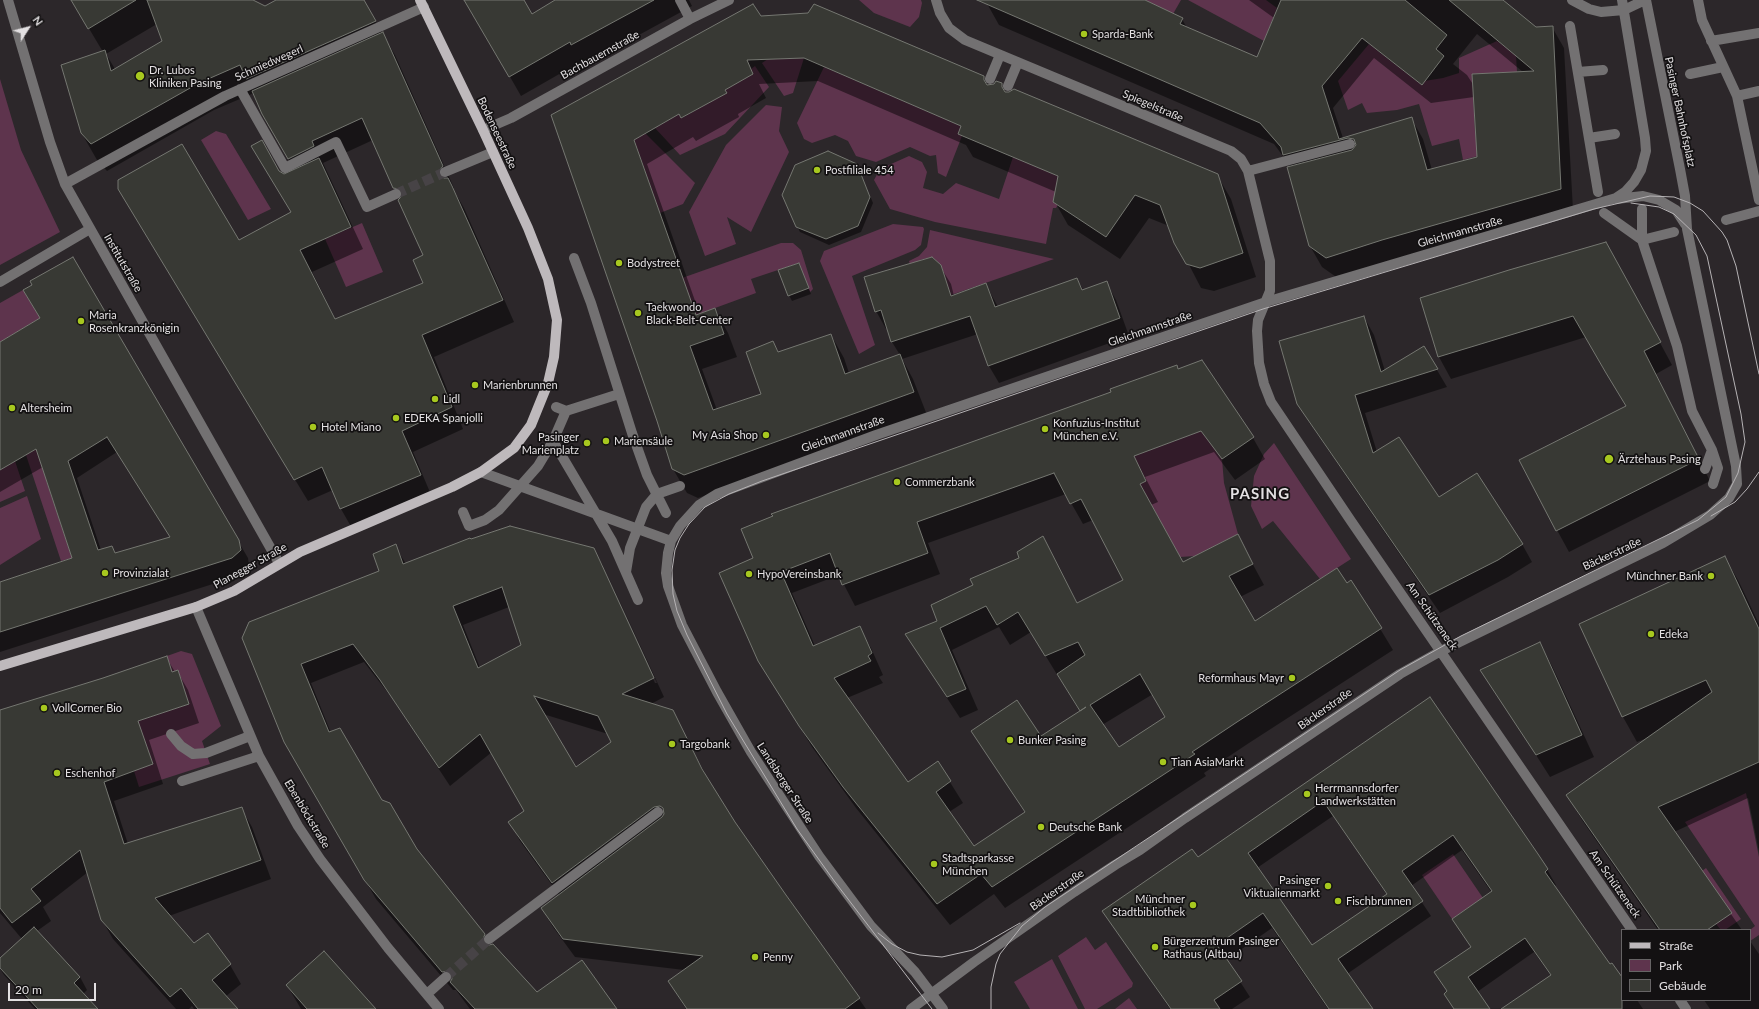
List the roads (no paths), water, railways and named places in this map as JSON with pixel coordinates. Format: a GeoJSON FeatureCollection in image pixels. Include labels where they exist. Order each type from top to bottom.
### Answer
{"type":"FeatureCollection","features":[{"type":"Feature","properties":{"kind":"main road","name":"Bodenseestraße"},"geometry":{"type":"LineString","coordinates":[[422,3],[528,228],[548,279],[557,320],[554,357],[548,383],[531,425],[514,448],[481,472]]}},
{"type":"Feature","properties":{"kind":"main road","name":"Planegger Straße"},"geometry":{"type":"LineString","coordinates":[[0,666],[196,607],[234,591],[279,563],[300,552],[452,487],[481,472]]}},
{"type":"Feature","properties":{"kind":"street","name":"Institutstraße"},"geometry":{"type":"LineString","coordinates":[[8,0],[50,142],[65,184],[279,563]]}},
{"type":"Feature","properties":{"kind":"street"},"geometry":{"type":"LineString","coordinates":[[680,0],[690,19]]}},
{"type":"Feature","properties":{"kind":"street","name":"Bachbauernstraße"},"geometry":{"type":"LineString","coordinates":[[483,130],[511,118],[690,19],[729,0]]}},
{"type":"Feature","properties":{"kind":"street","name":"Spiegelstraße"},"geometry":{"type":"LineString","coordinates":[[936,0],[940,13],[949,28],[965,40],[1231,151],[1241,159],[1248,172],[1270,261],[1271,285],[1266,302]]}},
{"type":"Feature","properties":{"kind":"street"},"geometry":{"type":"LineString","coordinates":[[1572,0],[1594,11],[1645,0]]}},
{"type":"Feature","properties":{"kind":"street","name":"Pasinger Bahnhofsplatz"},"geometry":{"type":"LineString","coordinates":[[1645,0],[1685,196],[1687,229],[1732,445]]}},
{"type":"Feature","properties":{"kind":"street"},"geometry":{"type":"LineString","coordinates":[[1698,0],[1702,20],[1737,96],[1759,200]]}},
{"type":"Feature","properties":{"kind":"street","name":"Schmiedwegerl"},"geometry":{"type":"LineString","coordinates":[[65,184],[225,96],[422,3]]}},
{"type":"Feature","properties":{"kind":"street","name":"Gleichmannstraße"},"geometry":{"type":"LineString","coordinates":[[671,541],[691,512],[704,501],[717,494],[876,435],[1266,302],[1606,201],[1621,195],[1629,188],[1637,177],[1644,162],[1646,151],[1646,138],[1623,5]]}},
{"type":"Feature","properties":{"kind":"street"},"geometry":{"type":"LineString","coordinates":[[1570,26],[1598,192]]}},
{"type":"Feature","properties":{"kind":"street"},"geometry":{"type":"LineString","coordinates":[[1711,41],[1759,33]]}},
{"type":"Feature","properties":{"kind":"street"},"geometry":{"type":"LineString","coordinates":[[990,79],[1000,55]]}},
{"type":"Feature","properties":{"kind":"street"},"geometry":{"type":"LineString","coordinates":[[1008,86],[1018,62]]}},
{"type":"Feature","properties":{"kind":"street","name":"Pasinger Bahnhofsplatz"},"geometry":{"type":"LineString","coordinates":[[1690,74],[1723,67]]}},
{"type":"Feature","properties":{"kind":"street"},"geometry":{"type":"LineString","coordinates":[[1578,72],[1603,70]]}},
{"type":"Feature","properties":{"kind":"street"},"geometry":{"type":"LineString","coordinates":[[240,89],[285,168],[336,142],[367,207],[396,194]]}},
{"type":"Feature","properties":{"kind":"street"},"geometry":{"type":"LineString","coordinates":[[1737,96],[1759,91]]}},
{"type":"Feature","properties":{"kind":"street"},"geometry":{"type":"LineString","coordinates":[[1589,138],[1615,134]]}},
{"type":"Feature","properties":{"kind":"street"},"geometry":{"type":"LineString","coordinates":[[1248,172],[1350,144]]}},
{"type":"Feature","properties":{"kind":"street"},"geometry":{"type":"LineString","coordinates":[[445,172],[493,152]]}},
{"type":"Feature","properties":{"kind":"street","name":"Pasinger Bahnhofsplatz"},"geometry":{"type":"LineString","coordinates":[[1606,201],[1638,196],[1659,200],[1679,213],[1687,229]]}},
{"type":"Feature","properties":{"kind":"street"},"geometry":{"type":"LineString","coordinates":[[1642,209],[1642,240],[1677,346],[1692,411],[1716,448],[1718,468],[1713,484]]}},
{"type":"Feature","properties":{"kind":"street"},"geometry":{"type":"LineString","coordinates":[[1726,220],[1759,211]]}},
{"type":"Feature","properties":{"kind":"street"},"geometry":{"type":"LineString","coordinates":[[1604,213],[1642,240],[1674,232]]}},
{"type":"Feature","properties":{"kind":"street"},"geometry":{"type":"LineString","coordinates":[[0,282],[90,229]]}},
{"type":"Feature","properties":{"kind":"street"},"geometry":{"type":"LineString","coordinates":[[574,258],[591,303],[619,394],[647,475],[666,512]]}},
{"type":"Feature","properties":{"kind":"street","name":"Am Schützeneck"},"geometry":{"type":"LineString","coordinates":[[1266,302],[1257,323],[1257,337],[1262,375],[1271,402],[1631,929]]}},
{"type":"Feature","properties":{"kind":"street"},"geometry":{"type":"LineString","coordinates":[[556,407],[566,411],[619,394]]}},
{"type":"Feature","properties":{"kind":"street"},"geometry":{"type":"LineString","coordinates":[[463,512],[469,526],[485,520],[500,510],[538,466],[553,441],[566,411]]}},
{"type":"Feature","properties":{"kind":"street"},"geometry":{"type":"LineString","coordinates":[[553,441],[612,541],[638,600]]}},
{"type":"Feature","properties":{"kind":"street","name":"Bäckerstraße"},"geometry":{"type":"LineString","coordinates":[[911,1009],[931,993],[1080,888],[1115,864],[1140,850],[1364,698],[1441,651],[1573,585],[1638,556],[1710,515],[1729,498],[1737,484],[1737,473],[1732,445]]}},
{"type":"Feature","properties":{"kind":"street"},"geometry":{"type":"LineString","coordinates":[[1704,469],[1716,448]]}},
{"type":"Feature","properties":{"kind":"street"},"geometry":{"type":"LineString","coordinates":[[481,472],[671,541]]}},
{"type":"Feature","properties":{"kind":"street"},"geometry":{"type":"LineString","coordinates":[[626,572],[637,528],[646,507],[657,494],[680,486]]}},
{"type":"Feature","properties":{"kind":"street","name":"Landsberger Straße"},"geometry":{"type":"LineString","coordinates":[[671,541],[666,573],[677,613],[717,692],[751,752],[800,829],[871,926],[915,972],[943,1009]]}},
{"type":"Feature","properties":{"kind":"street","name":"Ebenböckstraße"},"geometry":{"type":"LineString","coordinates":[[196,607],[259,756],[298,826],[320,859],[388,948],[439,1009]]}},
{"type":"Feature","properties":{"kind":"street"},"geometry":{"type":"LineString","coordinates":[[171,734],[181,746],[194,754],[206,753],[250,736]]}},
{"type":"Feature","properties":{"kind":"street"},"geometry":{"type":"LineString","coordinates":[[182,781],[259,756]]}},
{"type":"Feature","properties":{"kind":"street"},"geometry":{"type":"LineString","coordinates":[[489,939],[658,812]]}},
{"type":"Feature","properties":{"kind":"street"},"geometry":{"type":"LineString","coordinates":[[427,994],[446,977]]}},
{"type":"Feature","properties":{"kind":"tunnel"},"geometry":{"type":"LineString","coordinates":[[396,194],[445,172]]}},
{"type":"Feature","properties":{"kind":"tunnel"},"geometry":{"type":"LineString","coordinates":[[446,977],[489,939]]}},
{"type":"Feature","properties":{"kind":"tram line"},"geometry":{"type":"LineString","coordinates":[[932,1009],[835,882],[797,829],[727,714],[687,635],[677,611],[673,594],[672,570],[675,550],[680,538],[689,524],[705,507],[729,494],[762,481],[1263,309],[1594,209],[1650,196],[1674,197],[1690,203],[1703,211],[1722,232],[1727,240],[1736,266],[1759,374]]}},
{"type":"Feature","properties":{"kind":"tram line"},"geometry":{"type":"LineString","coordinates":[[991,1009],[991,987],[996,964],[1000,954],[1022,926],[1045,907],[1400,670],[1461,636],[1698,520],[1726,497],[1738,473],[1745,442],[1741,414],[1707,256],[1696,235],[1674,214],[1659,207],[1631,203]]}},
{"type":"Feature","properties":{"kind":"tram line"},"geometry":{"type":"LineString","coordinates":[[1711,516],[1735,502],[1747,489],[1759,472]]}},
{"type":"Feature","properties":{"kind":"tram line"},"geometry":{"type":"LineString","coordinates":[[878,933],[892,944],[907,952],[942,957],[973,950],[1020,923]]}},
{"type":"Feature","properties":{"kind":"place","name":"Sparda-Bank"},"geometry":{"type":"Point","coordinates":[1084,34]}},
{"type":"Feature","properties":{"kind":"place","name":"Dr. Lubos Kliniken Pasing"},"geometry":{"type":"Point","coordinates":[140,76]}},
{"type":"Feature","properties":{"kind":"place","name":"Postfiliale 454"},"geometry":{"type":"Point","coordinates":[817,170]}},
{"type":"Feature","properties":{"kind":"place","name":"Bodystreet"},"geometry":{"type":"Point","coordinates":[619,263]}},
{"type":"Feature","properties":{"kind":"place","name":"Taekwondo Black-Belt-Center"},"geometry":{"type":"Point","coordinates":[638,313]}},
{"type":"Feature","properties":{"kind":"place","name":"Maria Rosenkranzkönigin"},"geometry":{"type":"Point","coordinates":[81,321]}},
{"type":"Feature","properties":{"kind":"place","name":"Marienbrunnen"},"geometry":{"type":"Point","coordinates":[475,385]}},
{"type":"Feature","properties":{"kind":"place","name":"Lidl"},"geometry":{"type":"Point","coordinates":[435,399]}},
{"type":"Feature","properties":{"kind":"place","name":"Altersheim"},"geometry":{"type":"Point","coordinates":[12,408]}},
{"type":"Feature","properties":{"kind":"place","name":"EDEKA Spanjolli"},"geometry":{"type":"Point","coordinates":[396,418]}},
{"type":"Feature","properties":{"kind":"place","name":"Hotel Miano"},"geometry":{"type":"Point","coordinates":[313,427]}},
{"type":"Feature","properties":{"kind":"place","name":"Konfuzius-Institut München e.V."},"geometry":{"type":"Point","coordinates":[1045,429]}},
{"type":"Feature","properties":{"kind":"place","name":"My Asia Shop"},"geometry":{"type":"Point","coordinates":[766,435]}},
{"type":"Feature","properties":{"kind":"place","name":"Mariensäule"},"geometry":{"type":"Point","coordinates":[606,441]}},
{"type":"Feature","properties":{"kind":"place","name":"Pasinger Marienplatz"},"geometry":{"type":"Point","coordinates":[587,443]}},
{"type":"Feature","properties":{"kind":"place","name":"Ärztehaus Pasing"},"geometry":{"type":"Point","coordinates":[1609,459]}},
{"type":"Feature","properties":{"kind":"place","name":"Commerzbank"},"geometry":{"type":"Point","coordinates":[897,482]}},
{"type":"Feature","properties":{"kind":"place","name":"Provinzialat"},"geometry":{"type":"Point","coordinates":[105,573]}},
{"type":"Feature","properties":{"kind":"place","name":"HypoVereinsbank"},"geometry":{"type":"Point","coordinates":[749,574]}},
{"type":"Feature","properties":{"kind":"place","name":"Münchner Bank"},"geometry":{"type":"Point","coordinates":[1711,576]}},
{"type":"Feature","properties":{"kind":"place","name":"Edeka"},"geometry":{"type":"Point","coordinates":[1651,634]}},
{"type":"Feature","properties":{"kind":"place","name":"Reformhaus Mayr"},"geometry":{"type":"Point","coordinates":[1292,678]}},
{"type":"Feature","properties":{"kind":"place","name":"VollCorner Bio"},"geometry":{"type":"Point","coordinates":[44,708]}},
{"type":"Feature","properties":{"kind":"place","name":"Bunker Pasing"},"geometry":{"type":"Point","coordinates":[1010,740]}},
{"type":"Feature","properties":{"kind":"place","name":"Targobank"},"geometry":{"type":"Point","coordinates":[672,744]}},
{"type":"Feature","properties":{"kind":"place","name":"Tian AsiaMarkt"},"geometry":{"type":"Point","coordinates":[1163,762]}},
{"type":"Feature","properties":{"kind":"place","name":"Eschenhof"},"geometry":{"type":"Point","coordinates":[57,773]}},
{"type":"Feature","properties":{"kind":"place","name":"Herrmannsdorfer Landwerkstätten"},"geometry":{"type":"Point","coordinates":[1307,794]}},
{"type":"Feature","properties":{"kind":"place","name":"Deutsche Bank"},"geometry":{"type":"Point","coordinates":[1041,827]}},
{"type":"Feature","properties":{"kind":"place","name":"Stadtsparkasse München"},"geometry":{"type":"Point","coordinates":[934,864]}},
{"type":"Feature","properties":{"kind":"place","name":"Pasinger Viktualienmarkt"},"geometry":{"type":"Point","coordinates":[1328,886]}},
{"type":"Feature","properties":{"kind":"place","name":"Fischbrunnen"},"geometry":{"type":"Point","coordinates":[1338,901]}},
{"type":"Feature","properties":{"kind":"place","name":"Münchner Stadtbibliothek"},"geometry":{"type":"Point","coordinates":[1193,905]}},
{"type":"Feature","properties":{"kind":"place","name":"Bürgerzentrum Pasinger Rathaus (Altbau)"},"geometry":{"type":"Point","coordinates":[1155,947]}},
{"type":"Feature","properties":{"kind":"place","name":"Penny"},"geometry":{"type":"Point","coordinates":[755,957]}},
{"type":"Feature","properties":{"kind":"district","name":"PASING"},"geometry":{"type":"Point","coordinates":[1260,494]}}]}
